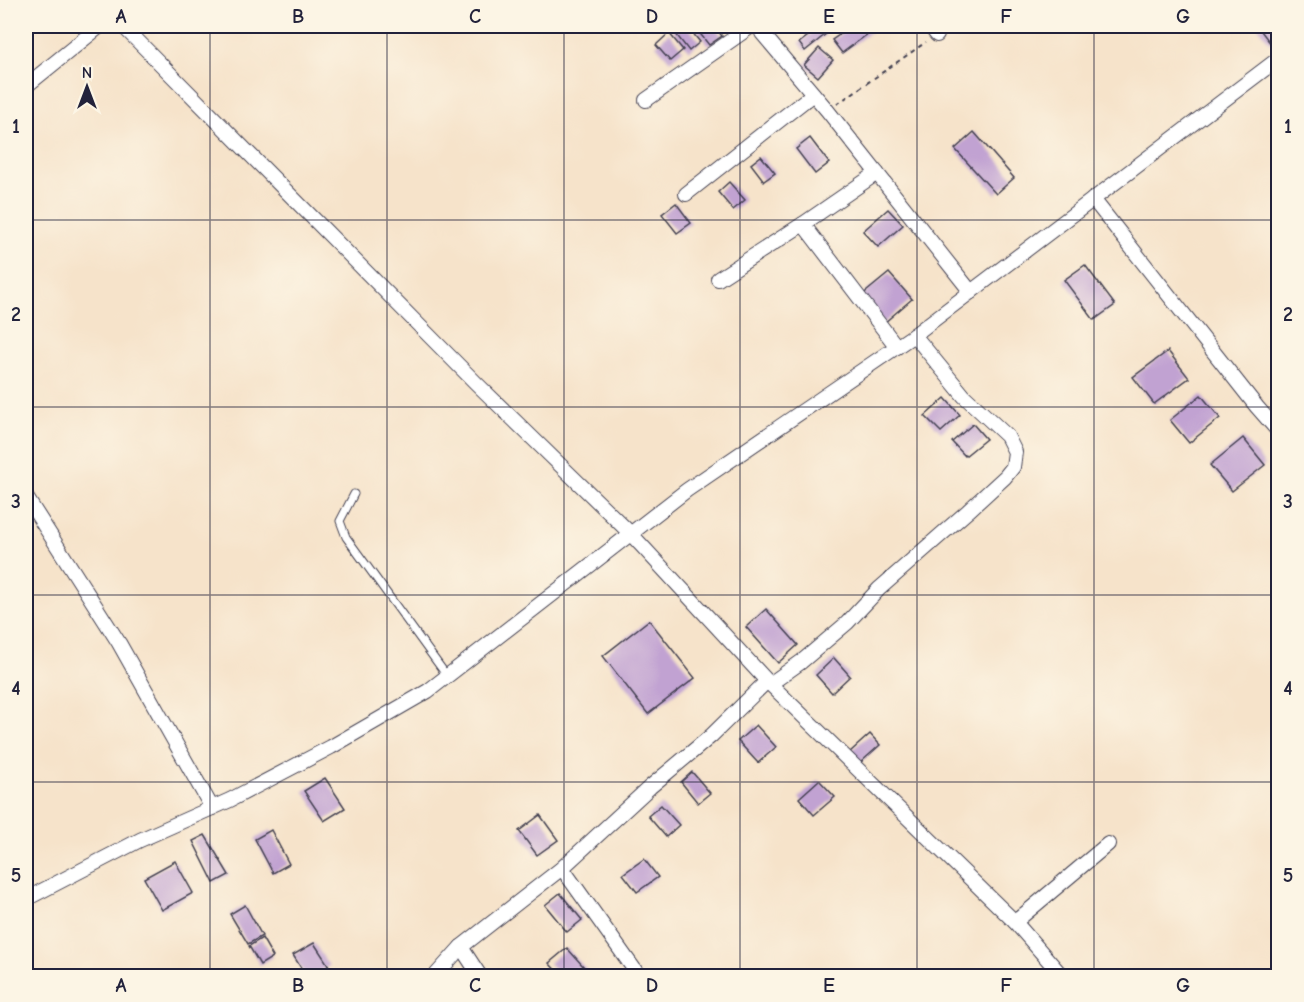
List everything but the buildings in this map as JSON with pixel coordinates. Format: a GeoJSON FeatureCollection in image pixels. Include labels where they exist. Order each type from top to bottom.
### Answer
{"type":"FeatureCollection","features":[{"type":"Feature","properties":{"kind":"street"},"geometry":{"type":"LineString","coordinates":[[26,86],[100,26]]}},
{"type":"Feature","properties":{"kind":"street"},"geometry":{"type":"LineString","coordinates":[[123,26],[476,383],[631,534],[763,687],[1015,922],[1062,976]]}},
{"type":"Feature","properties":{"kind":"street"},"geometry":{"type":"LineString","coordinates":[[646,100],[758,28],[878,172],[971,292]]}},
{"type":"Feature","properties":{"kind":"street"},"geometry":{"type":"LineString","coordinates":[[26,899],[140,840],[212,808],[370,726],[448,677],[687,490],[914,334],[1278,59]]}},
{"type":"Feature","properties":{"kind":"street"},"geometry":{"type":"LineString","coordinates":[[686,194],[813,94]]}},
{"type":"Feature","properties":{"kind":"street"},"geometry":{"type":"LineString","coordinates":[[718,279],[878,172]]}},
{"type":"Feature","properties":{"kind":"street"},"geometry":{"type":"LineString","coordinates":[[1093,199],[1278,431]]}},
{"type":"Feature","properties":{"kind":"street"},"geometry":{"type":"LineString","coordinates":[[803,224],[897,346]]}},
{"type":"Feature","properties":{"kind":"street"},"geometry":{"type":"LineString","coordinates":[[435,976],[462,947],[562,868],[601,830],[711,736],[763,687],[801,662],[847,623],[879,589],[983,498],[1013,467],[1015,452],[1008,436],[964,396],[914,334]]}},
{"type":"Feature","properties":{"kind":"street"},"geometry":{"type":"LineString","coordinates":[[26,497],[119,643],[212,808]]}},
{"type":"Feature","properties":{"kind":"street"},"geometry":{"type":"LineString","coordinates":[[1015,922],[1108,844]]}},
{"type":"Feature","properties":{"kind":"street"},"geometry":{"type":"LineString","coordinates":[[562,868],[639,976]]}},
{"type":"Feature","properties":{"kind":"street"},"geometry":{"type":"LineString","coordinates":[[462,947],[480,976]]}},
{"type":"Feature","properties":{"kind":"lane"},"geometry":{"type":"LineString","coordinates":[[354,494],[340,521],[346,537],[448,677]]}},
{"type":"Feature","properties":{"kind":"path"},"geometry":{"type":"LineString","coordinates":[[827,110],[934,30]]}}]}
